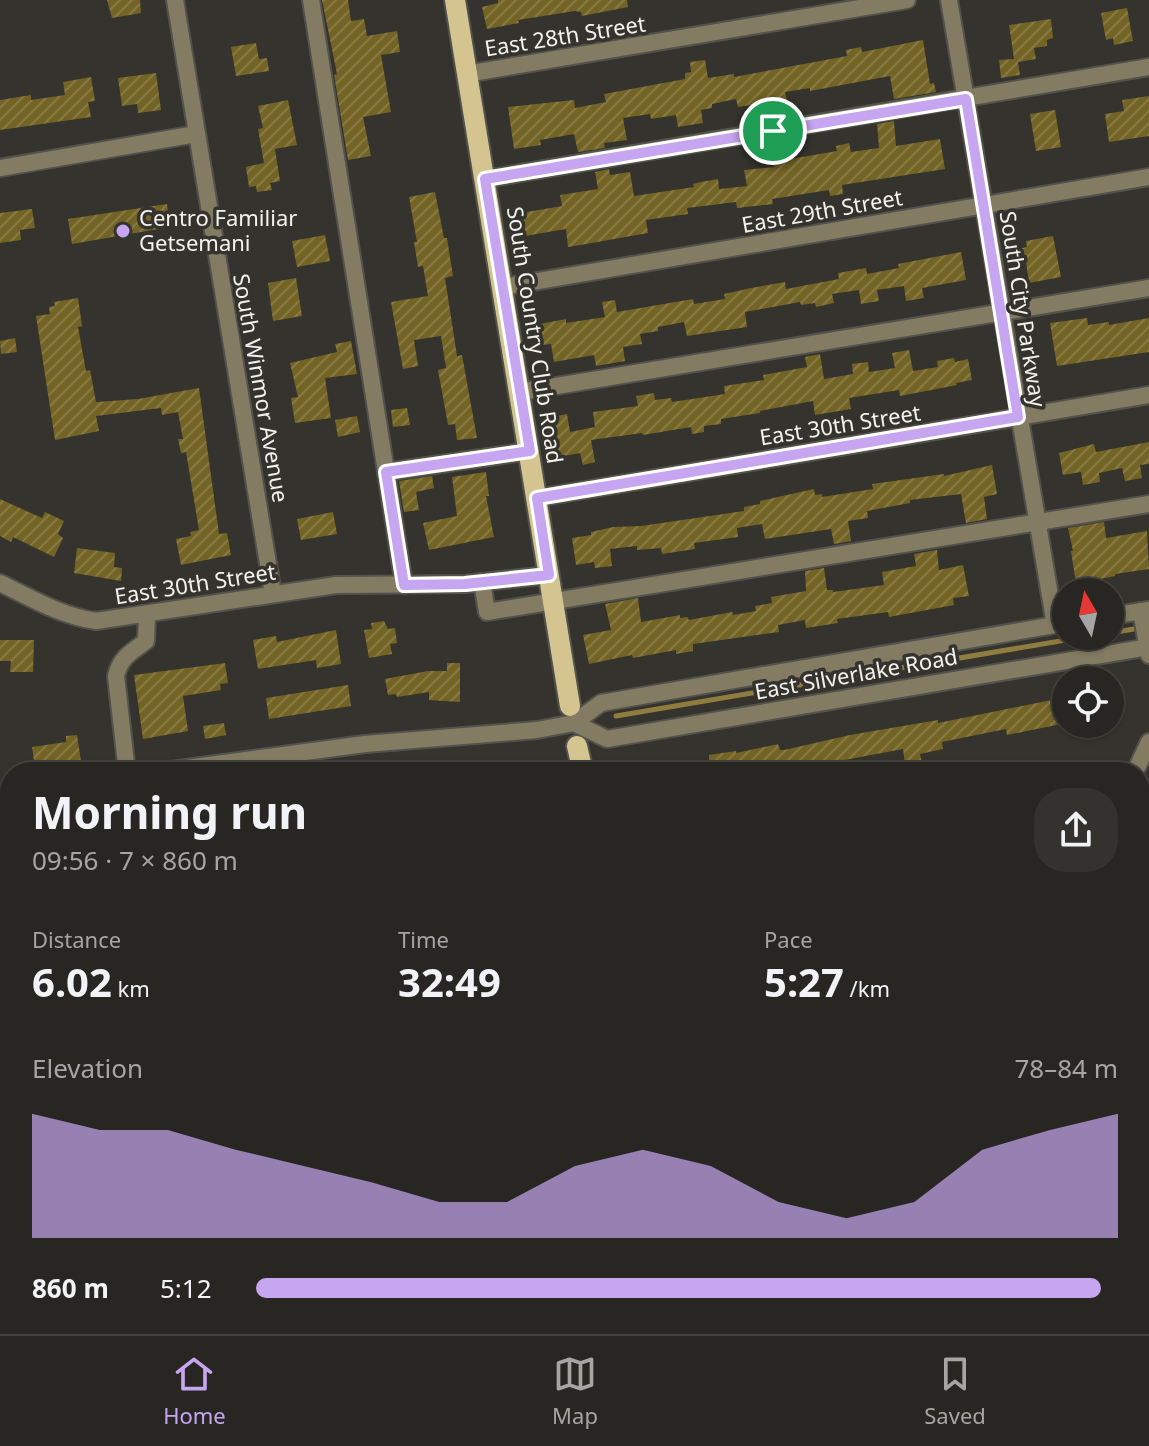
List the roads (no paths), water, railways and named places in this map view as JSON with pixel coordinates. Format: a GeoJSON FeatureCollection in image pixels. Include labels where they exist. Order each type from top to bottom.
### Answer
{"type":"FeatureCollection","features":[{"type":"Feature","properties":{"kind":"main road","name":"South Country Club Road"},"geometry":{"type":"LineString","coordinates":[[455,0],[572,715]]}},
{"type":"Feature","properties":{"kind":"main road","name":"South Country Club Road"},"geometry":{"type":"LineString","coordinates":[[577,746],[581,762]]}},
{"type":"Feature","properties":{"kind":"street","name":"South Winmor Avenue"},"geometry":{"type":"LineString","coordinates":[[175,0],[273,594]]}},
{"type":"Feature","properties":{"kind":"street"},"geometry":{"type":"LineString","coordinates":[[311,0],[404,585]]}},
{"type":"Feature","properties":{"kind":"street","name":"East 28th Street"},"geometry":{"type":"LineString","coordinates":[[466,74],[907,0]]}},
{"type":"Feature","properties":{"kind":"street","name":"South City Parkway"},"geometry":{"type":"LineString","coordinates":[[949,0],[1018,417],[1052,589]]}},
{"type":"Feature","properties":{"kind":"street"},"geometry":{"type":"LineString","coordinates":[[485,179],[1149,67]]}},
{"type":"Feature","properties":{"kind":"street"},"geometry":{"type":"LineString","coordinates":[[0,168],[196,134]]}},
{"type":"Feature","properties":{"kind":"street","name":"East 29th Street"},"geometry":{"type":"LineString","coordinates":[[503,287],[1149,177]]}},
{"type":"Feature","properties":{"kind":"street"},"geometry":{"type":"LineString","coordinates":[[520,392],[1001,310],[1149,288]]}},
{"type":"Feature","properties":{"kind":"street","name":"East 30th Street"},"geometry":{"type":"LineString","coordinates":[[537,498],[1149,395]]}},
{"type":"Feature","properties":{"kind":"street"},"geometry":{"type":"LineString","coordinates":[[386,472],[530,451]]}},
{"type":"Feature","properties":{"kind":"street"},"geometry":{"type":"LineString","coordinates":[[482,582],[487,612],[1149,504]]}},
{"type":"Feature","properties":{"kind":"street","name":"East 30th Street"},"geometry":{"type":"LineString","coordinates":[[0,583],[77,618],[96,621],[336,585],[482,582],[549,575]]}},
{"type":"Feature","properties":{"kind":"street"},"geometry":{"type":"LineString","coordinates":[[1124,614],[1145,610],[1149,650]]}},
{"type":"Feature","properties":{"kind":"street"},"geometry":{"type":"LineString","coordinates":[[126,762],[116,676],[125,655],[146,641],[147,614]]}},
{"type":"Feature","properties":{"kind":"street","name":"East Silverlake Road"},"geometry":{"type":"LineString","coordinates":[[231,762],[365,744],[534,730],[601,703],[1052,625]]}},
{"type":"Feature","properties":{"kind":"street","name":"East Silverlake Road"},"geometry":{"type":"LineString","coordinates":[[572,715],[607,739],[1149,650]]}},
{"type":"Feature","properties":{"kind":"street","name":"South Country Club Road"},"geometry":{"type":"LineString","coordinates":[[572,715],[577,746]]}},
{"type":"Feature","properties":{"kind":"street"},"geometry":{"type":"LineString","coordinates":[[1140,762],[1149,742]]}},
{"type":"Feature","properties":{"kind":"waterway"},"geometry":{"type":"LineString","coordinates":[[1124,631],[1134,629]]}},
{"type":"Feature","properties":{"kind":"waterway"},"geometry":{"type":"LineString","coordinates":[[616,716],[1052,642]]}},
{"type":"Feature","properties":{"kind":"place","name":"Centro Familiar Getsemani"},"geometry":{"type":"Point","coordinates":[123,231]}}]}
